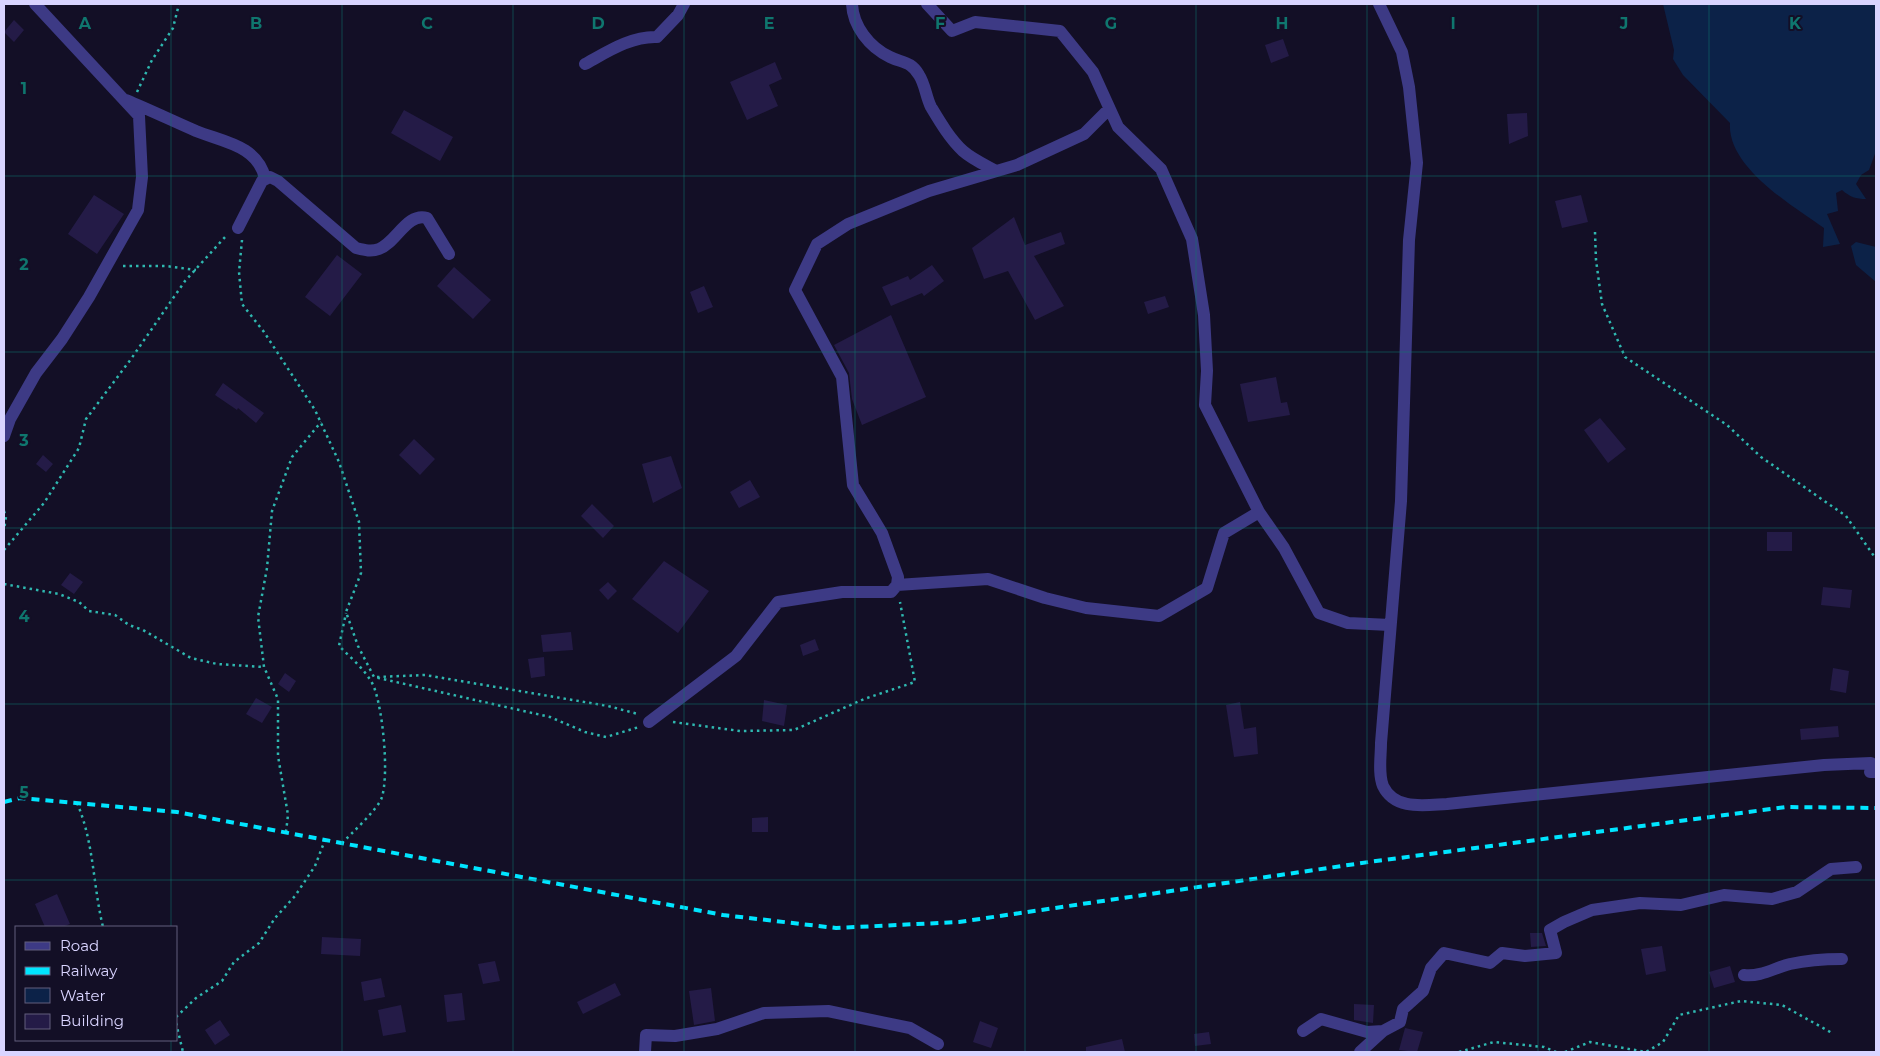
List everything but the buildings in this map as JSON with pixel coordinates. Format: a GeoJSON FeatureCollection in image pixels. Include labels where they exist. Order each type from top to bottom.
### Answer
{"type":"FeatureCollection","features":[{"type":"Feature","properties":{"kind":"street"},"geometry":{"type":"LineString","coordinates":[[4,436],[10,419],[36,374],[89,298],[138,210],[142,177],[139,116],[128,100],[35,4]]}},
{"type":"Feature","properties":{"kind":"street"},"geometry":{"type":"LineString","coordinates":[[585,64],[629,41],[657,37],[678,15],[684,4]]}},
{"type":"Feature","properties":{"kind":"street"},"geometry":{"type":"LineString","coordinates":[[852,4],[853,17],[861,33],[890,58],[906,62],[919,75],[932,107],[943,126],[964,152],[996,171]]}},
{"type":"Feature","properties":{"kind":"street"},"geometry":{"type":"LineString","coordinates":[[927,4],[952,31],[975,22],[1060,31],[1093,72],[1118,127],[1161,169],[1192,239],[1204,315],[1207,371],[1205,406],[1259,512],[1284,548],[1319,613],[1348,623],[1390,625]]}},
{"type":"Feature","properties":{"kind":"street"},"geometry":{"type":"LineString","coordinates":[[1379,4],[1402,52],[1409,87],[1417,163],[1409,240],[1401,501],[1390,625],[1381,772],[1383,786],[1390,795],[1401,803],[1413,806],[1824,765],[1872,769]]}},
{"type":"Feature","properties":{"kind":"street"},"geometry":{"type":"LineString","coordinates":[[128,100],[198,132],[234,143],[253,156],[262,168],[265,178]]}},
{"type":"Feature","properties":{"kind":"street"},"geometry":{"type":"LineString","coordinates":[[649,722],[736,656],[778,602],[842,592],[891,592],[897,585],[898,577],[882,533],[854,486],[842,377],[795,290],[817,244],[848,224],[929,191],[1017,165],[1084,134],[1110,109]]}},
{"type":"Feature","properties":{"kind":"street"},"geometry":{"type":"LineString","coordinates":[[238,228],[262,181],[270,177],[278,181],[356,248],[369,251],[382,248],[414,219],[422,216],[427,218],[449,254]]}},
{"type":"Feature","properties":{"kind":"street"},"geometry":{"type":"LineString","coordinates":[[897,585],[988,579],[1045,598],[1086,608],[1159,616],[1206,588],[1224,533],[1259,512]]}},
{"type":"Feature","properties":{"kind":"street"},"geometry":{"type":"LineString","coordinates":[[1360,1052],[1383,1031],[1400,1022],[1402,1009],[1423,991],[1431,968],[1444,953],[1490,963],[1502,953],[1525,956],[1556,953],[1550,930],[1592,910],[1640,903],[1681,905],[1724,895],[1772,899],[1797,892],[1831,868],[1856,867]]}},
{"type":"Feature","properties":{"kind":"street"},"geometry":{"type":"LineString","coordinates":[[1744,975],[1755,976],[1788,965],[1817,959],[1842,959]]}},
{"type":"Feature","properties":{"kind":"street"},"geometry":{"type":"LineString","coordinates":[[645,1052],[646,1035],[675,1036],[717,1029],[764,1014],[828,1011],[910,1028],[938,1044]]}},
{"type":"Feature","properties":{"kind":"street"},"geometry":{"type":"LineString","coordinates":[[1303,1031],[1321,1019],[1367,1032],[1383,1031]]}},
{"type":"Feature","properties":{"kind":"path"},"geometry":{"type":"LineString","coordinates":[[128,100],[172,28],[179,4]]}},
{"type":"Feature","properties":{"kind":"path"},"geometry":{"type":"LineString","coordinates":[[4,550],[44,503],[79,448],[86,418],[131,359],[186,280],[230,232],[238,228],[242,235],[239,272],[242,304],[300,384],[321,422],[339,462],[359,522],[361,573],[346,612],[339,646],[362,668],[373,686],[382,724],[385,760],[382,798],[363,822],[342,843]]}},
{"type":"Feature","properties":{"kind":"path"},"geometry":{"type":"LineString","coordinates":[[1595,232],[1596,260],[1602,304],[1625,356],[1727,425],[1760,457],[1846,516],[1876,559]]}},
{"type":"Feature","properties":{"kind":"path"},"geometry":{"type":"LineString","coordinates":[[107,263],[116,266],[166,266],[196,270]]}},
{"type":"Feature","properties":{"kind":"path"},"geometry":{"type":"LineString","coordinates":[[286,832],[288,815],[278,756],[278,699],[264,667],[258,617],[267,568],[272,511],[292,458],[321,422]]}},
{"type":"Feature","properties":{"kind":"path"},"geometry":{"type":"LineString","coordinates":[[4,511],[6,517],[4,530]]}},
{"type":"Feature","properties":{"kind":"path"},"geometry":{"type":"LineString","coordinates":[[4,584],[59,594],[79,602],[89,611],[115,615],[129,626],[143,630],[191,658],[217,664],[264,667]]}},
{"type":"Feature","properties":{"kind":"path"},"geometry":{"type":"LineString","coordinates":[[346,612],[358,646],[374,678],[550,717],[585,732],[606,737],[638,728],[649,722]]}},
{"type":"Feature","properties":{"kind":"path"},"geometry":{"type":"LineString","coordinates":[[77,803],[85,822],[103,926]]}},
{"type":"Feature","properties":{"kind":"path"},"geometry":{"type":"LineString","coordinates":[[178,1015],[196,998],[222,981],[234,962],[259,943],[275,918],[295,896],[315,866],[325,840]]}},
{"type":"Feature","properties":{"kind":"path"},"geometry":{"type":"LineString","coordinates":[[1565,1052],[1590,1042],[1646,1052],[1664,1042],[1679,1015],[1741,1001],[1782,1005],[1832,1033]]}},
{"type":"Feature","properties":{"kind":"path"},"geometry":{"type":"LineString","coordinates":[[178,1031],[183,1052]]}},
{"type":"Feature","properties":{"kind":"path"},"geometry":{"type":"LineString","coordinates":[[1459,1052],[1494,1042],[1544,1047],[1556,1052]]}},
{"type":"Feature","properties":{"kind":"water"},"geometry":{"type":"Polygon","coordinates":[[[1663,4],[1876,4],[1876,151],[1869,170],[1861,175],[1856,184],[1866,199],[1853,197],[1842,190],[1836,193],[1838,211],[1827,214],[1840,244],[1823,247],[1824,228],[1780,197],[1750,170],[1739,155],[1732,139],[1730,123],[1683,75],[1673,59],[1674,50],[1663,4]]]}},
{"type":"Feature","properties":{"kind":"water"},"geometry":{"type":"Polygon","coordinates":[[[1856,242],[1876,247],[1876,282],[1856,265],[1851,246],[1856,242]]]}},
{"type":"Feature","properties":{"kind":"railway"},"geometry":{"type":"LineString","coordinates":[[4,802],[20,798],[177,812],[723,915],[836,928],[959,922],[1369,862],[1786,807],[1876,808]]}}]}
